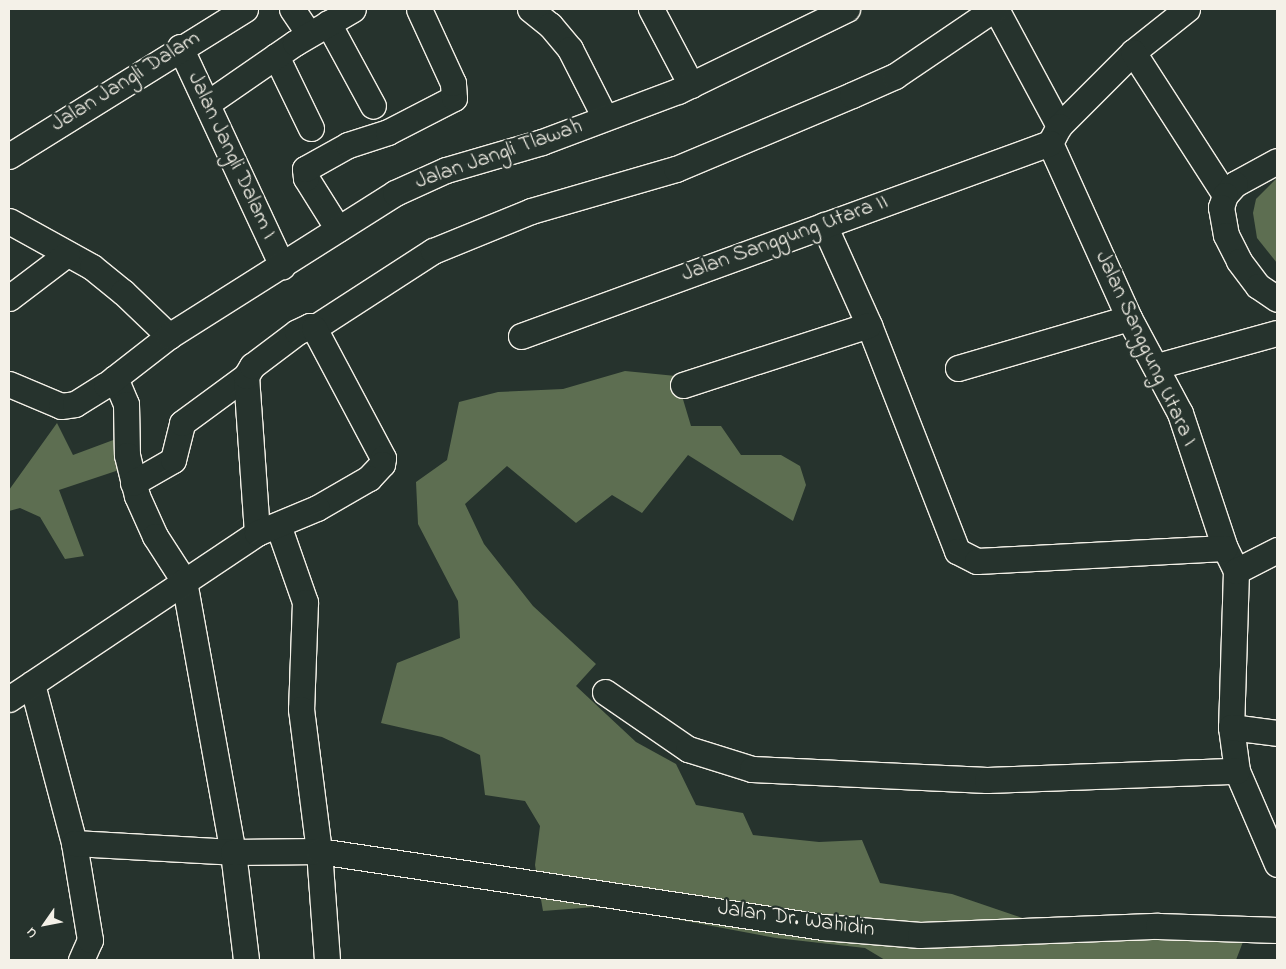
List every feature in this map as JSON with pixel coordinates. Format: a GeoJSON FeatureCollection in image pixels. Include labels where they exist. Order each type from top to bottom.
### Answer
{"type":"FeatureCollection","features":[{"type":"Feature","properties":{"kind":"street","name":"Jalan Jangli Dalam"},"geometry":{"type":"LineString","coordinates":[[9,156],[180,47],[245,9]]}},
{"type":"Feature","properties":{"kind":"street"},"geometry":{"type":"LineString","coordinates":[[292,9],[318,29],[373,106]]}},
{"type":"Feature","properties":{"kind":"street"},"geometry":{"type":"LineString","coordinates":[[208,103],[276,56],[353,9]]}},
{"type":"Feature","properties":{"kind":"street"},"geometry":{"type":"LineString","coordinates":[[338,229],[306,178],[305,169],[348,145],[388,132],[454,98],[452,83],[418,9]]}},
{"type":"Feature","properties":{"kind":"street"},"geometry":{"type":"LineString","coordinates":[[530,9],[550,25],[570,49],[604,118]]}},
{"type":"Feature","properties":{"kind":"street"},"geometry":{"type":"LineString","coordinates":[[651,9],[691,84]]}},
{"type":"Feature","properties":{"kind":"street"},"geometry":{"type":"LineString","coordinates":[[134,483],[173,460],[182,423],[246,376],[252,366],[296,332],[305,327],[314,328],[433,251],[531,211],[676,169],[852,95],[895,76],[995,9]]}},
{"type":"Feature","properties":{"kind":"street","name":"Jalan Sanggung Utara I"},"geometry":{"type":"LineString","coordinates":[[995,9],[1054,134],[1129,318],[1157,366],[1180,412],[1224,548],[1236,571],[1231,727],[1236,771],[1277,864]]}},
{"type":"Feature","properties":{"kind":"street"},"geometry":{"type":"LineString","coordinates":[[1054,134],[1133,52],[1187,9]]}},
{"type":"Feature","properties":{"kind":"street","name":"Jalan Jangli Tlawah"},"geometry":{"type":"LineString","coordinates":[[9,384],[65,407],[81,400],[115,378],[169,336],[338,229],[420,180],[491,154],[542,142],[691,84],[832,13]]}},
{"type":"Feature","properties":{"kind":"street","name":"Jalan Jangli Dalam I"},"geometry":{"type":"LineString","coordinates":[[180,47],[208,103],[282,266]]}},
{"type":"Feature","properties":{"kind":"street"},"geometry":{"type":"LineString","coordinates":[[1133,52],[1225,195]]}},
{"type":"Feature","properties":{"kind":"street"},"geometry":{"type":"LineString","coordinates":[[276,56],[310,128]]}},
{"type":"Feature","properties":{"kind":"street","name":"Jalan Sanggung Utara II"},"geometry":{"type":"LineString","coordinates":[[521,336],[824,225],[1054,134]]}},
{"type":"Feature","properties":{"kind":"street"},"geometry":{"type":"LineString","coordinates":[[1277,161],[1235,184],[1225,195],[1220,207],[1222,222],[1239,261],[1258,286],[1277,299]]}},
{"type":"Feature","properties":{"kind":"street"},"geometry":{"type":"LineString","coordinates":[[9,221],[92,267],[123,292],[169,336]]}},
{"type":"Feature","properties":{"kind":"street"},"geometry":{"type":"LineString","coordinates":[[824,225],[869,324],[953,544],[964,557],[977,561],[1224,548]]}},
{"type":"Feature","properties":{"kind":"street"},"geometry":{"type":"LineString","coordinates":[[9,298],[67,254]]}},
{"type":"Feature","properties":{"kind":"street"},"geometry":{"type":"LineString","coordinates":[[958,368],[1129,318]]}},
{"type":"Feature","properties":{"kind":"street"},"geometry":{"type":"LineString","coordinates":[[683,385],[869,324]]}},
{"type":"Feature","properties":{"kind":"street"},"geometry":{"type":"LineString","coordinates":[[9,699],[184,581],[267,529],[317,508],[369,478],[383,458],[314,328]]}},
{"type":"Feature","properties":{"kind":"street"},"geometry":{"type":"LineString","coordinates":[[1157,366],[1277,333]]}},
{"type":"Feature","properties":{"kind":"street"},"geometry":{"type":"LineString","coordinates":[[246,376],[267,529],[305,602],[300,709],[319,851],[327,960]]}},
{"type":"Feature","properties":{"kind":"street"},"geometry":{"type":"LineString","coordinates":[[115,378],[126,404],[126,455],[134,483],[155,536],[184,581],[233,852],[246,960]]}},
{"type":"Feature","properties":{"kind":"street"},"geometry":{"type":"LineString","coordinates":[[1236,571],[1277,550]]}},
{"type":"Feature","properties":{"kind":"street"},"geometry":{"type":"LineString","coordinates":[[32,684],[74,843],[90,954]]}},
{"type":"Feature","properties":{"kind":"street"},"geometry":{"type":"LineString","coordinates":[[605,692],[688,749],[752,770],[987,780],[1236,771]]}},
{"type":"Feature","properties":{"kind":"street"},"geometry":{"type":"LineString","coordinates":[[1231,727],[1277,733]]}},
{"type":"Feature","properties":{"kind":"street","name":"Jalan Dr. Wahidin"},"geometry":{"type":"LineString","coordinates":[[74,843],[233,852],[319,851],[833,928],[920,935],[1158,926],[1277,930]]}},
{"type":"Feature","properties":{"kind":"green space"},"geometry":{"type":"Polygon","coordinates":[[[1277,178],[1277,263],[1257,238],[1253,213],[1256,199],[1277,178]]]}},
{"type":"Feature","properties":{"kind":"green space"},"geometry":{"type":"Polygon","coordinates":[[[625,371],[676,376],[691,426],[721,426],[741,455],[781,455],[800,466],[806,485],[793,521],[688,455],[642,513],[612,495],[576,523],[507,466],[465,504],[484,544],[533,606],[596,664],[576,686],[636,742],[676,764],[696,805],[743,813],[753,835],[819,842],[862,840],[880,883],[952,894],[1031,921],[1107,941],[1246,934],[1236,960],[885,960],[865,948],[776,938],[648,914],[595,907],[543,911],[535,865],[540,826],[525,801],[485,795],[480,755],[442,737],[381,723],[397,663],[460,638],[458,601],[418,524],[416,482],[447,460],[459,402],[498,392],[563,389],[625,371]]]}},
{"type":"Feature","properties":{"kind":"green space"},"geometry":{"type":"Polygon","coordinates":[[[57,423],[73,455],[116,439],[122,469],[59,490],[84,556],[65,559],[40,517],[20,508],[9,511],[9,490],[57,423]]]}}]}
